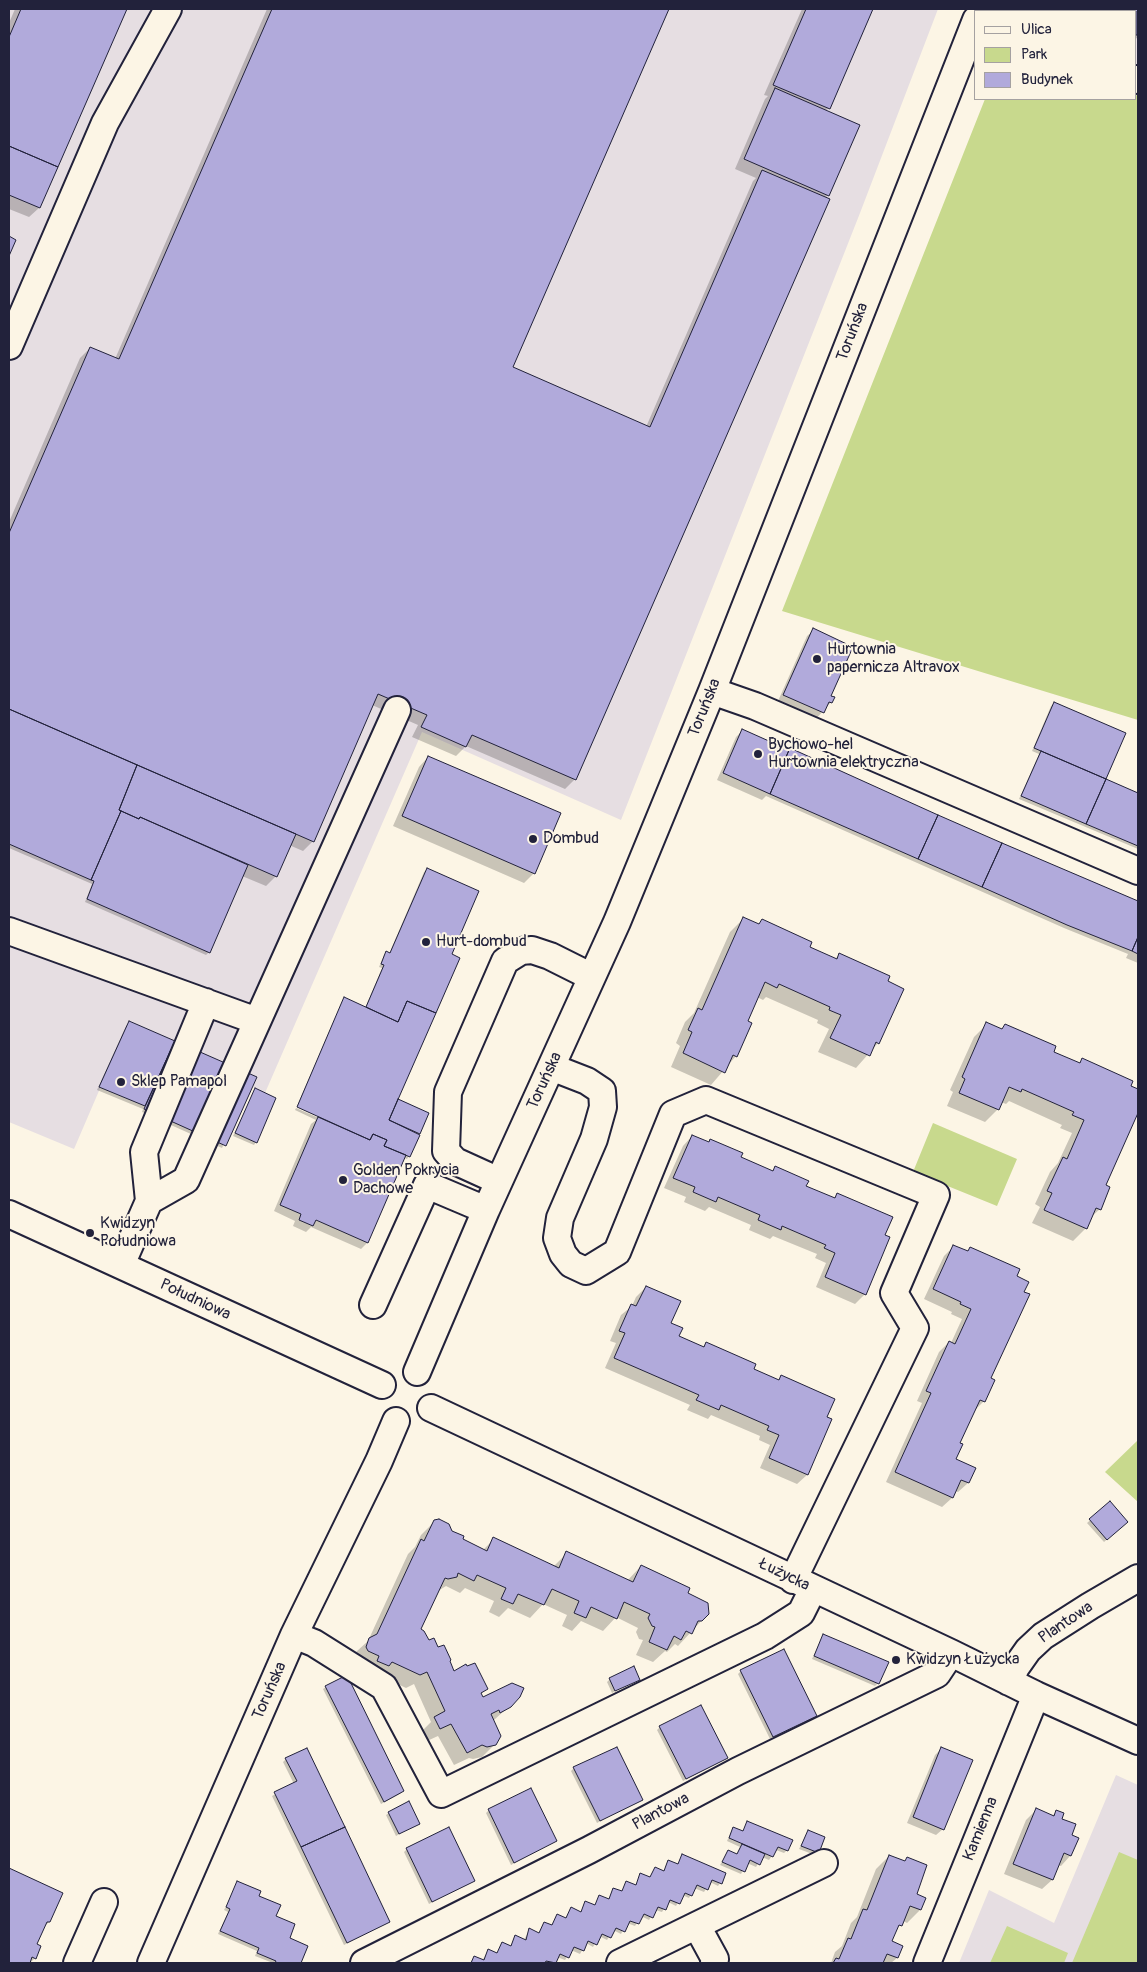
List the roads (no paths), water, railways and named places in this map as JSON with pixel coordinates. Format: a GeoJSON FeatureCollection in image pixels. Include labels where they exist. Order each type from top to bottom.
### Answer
{"type":"FeatureCollection","features":[{"type":"Feature","properties":{"kind":"street"},"geometry":{"type":"LineString","coordinates":[[9,346],[105,123],[168,9]]}},
{"type":"Feature","properties":{"kind":"street","name":"Toruńska"},"geometry":{"type":"LineString","coordinates":[[416,1372],[486,1210],[592,977],[712,691],[974,31]]}},
{"type":"Feature","properties":{"kind":"street"},"geometry":{"type":"LineString","coordinates":[[712,691],[755,706],[1138,871]]}},
{"type":"Feature","properties":{"kind":"street"},"geometry":{"type":"LineString","coordinates":[[149,1201],[186,1180],[397,710]]}},
{"type":"Feature","properties":{"kind":"street"},"geometry":{"type":"LineString","coordinates":[[9,931],[257,1021]]}},
{"type":"Feature","properties":{"kind":"street"},"geometry":{"type":"LineString","coordinates":[[499,1182],[455,1161],[446,1151],[448,1092],[505,961],[521,951],[532,950],[592,977]]}},
{"type":"Feature","properties":{"kind":"street"},"geometry":{"type":"LineString","coordinates":[[121,1265],[149,1201],[144,1152],[206,1002]]}},
{"type":"Feature","properties":{"kind":"street"},"geometry":{"type":"LineString","coordinates":[[294,1635],[314,1643],[384,1688],[441,1794],[765,1636],[801,1613],[803,1584],[915,1328],[894,1293],[936,1195],[706,1100],[672,1114],[617,1252],[586,1271],[571,1264],[563,1254],[557,1238],[560,1218],[594,1140],[603,1108],[602,1091],[587,1081],[551,1068]]}},
{"type":"Feature","properties":{"kind":"street"},"geometry":{"type":"LineString","coordinates":[[373,1305],[427,1186],[486,1210]]}},
{"type":"Feature","properties":{"kind":"street","name":"Południowa"},"geometry":{"type":"LineString","coordinates":[[9,1214],[382,1385]]}},
{"type":"Feature","properties":{"kind":"street"},"geometry":{"type":"LineString","coordinates":[[403,1370],[416,1372],[428,1381],[433,1394],[431,1408],[422,1419],[409,1423],[396,1421],[385,1412],[380,1399],[382,1385],[391,1375],[403,1370]]}},
{"type":"Feature","properties":{"kind":"street","name":"Łużycka"},"geometry":{"type":"LineString","coordinates":[[431,1408],[951,1653],[1036,1695],[1138,1741]]}},
{"type":"Feature","properties":{"kind":"street","name":"Toruńska"},"geometry":{"type":"LineString","coordinates":[[151,1963],[294,1635],[379,1461],[396,1421]]}},
{"type":"Feature","properties":{"kind":"street","name":"Plantowa"},"geometry":{"type":"LineString","coordinates":[[1009,1682],[1016,1667],[1028,1650],[1043,1636],[1138,1578]]}},
{"type":"Feature","properties":{"kind":"street","name":"Plantowa"},"geometry":{"type":"LineString","coordinates":[[364,1963],[655,1816],[746,1767],[937,1674],[951,1653]]}},
{"type":"Feature","properties":{"kind":"street","name":"Kamienna"},"geometry":{"type":"LineString","coordinates":[[927,1963],[1036,1695]]}},
{"type":"Feature","properties":{"kind":"street"},"geometry":{"type":"LineString","coordinates":[[620,1963],[824,1862]]}},
{"type":"Feature","properties":{"kind":"street"},"geometry":{"type":"LineString","coordinates":[[77,1963],[104,1902]]}},
{"type":"Feature","properties":{"kind":"street"},"geometry":{"type":"LineString","coordinates":[[697,1926],[715,1959],[714,1963]]}},
{"type":"Feature","properties":{"kind":"place","name":"Hurtownia papernicza Altravox"},"geometry":{"type":"Point","coordinates":[817,659]}},
{"type":"Feature","properties":{"kind":"place","name":"Bychowo-hel Hurtownia elektryczna"},"geometry":{"type":"Point","coordinates":[758,754]}},
{"type":"Feature","properties":{"kind":"place","name":"Dombud"},"geometry":{"type":"Point","coordinates":[533,839]}},
{"type":"Feature","properties":{"kind":"place","name":"Hurt-dombud"},"geometry":{"type":"Point","coordinates":[426,942]}},
{"type":"Feature","properties":{"kind":"place","name":"Sklep Pamapol"},"geometry":{"type":"Point","coordinates":[121,1082]}},
{"type":"Feature","properties":{"kind":"place","name":"Golden Pokrycia Dachowe"},"geometry":{"type":"Point","coordinates":[343,1180]}},
{"type":"Feature","properties":{"kind":"place","name":"Kwidzyn Południowa"},"geometry":{"type":"Point","coordinates":[90,1233]}},
{"type":"Feature","properties":{"kind":"place","name":"Kwidzyn Łużycka"},"geometry":{"type":"Point","coordinates":[896,1660]}}]}
